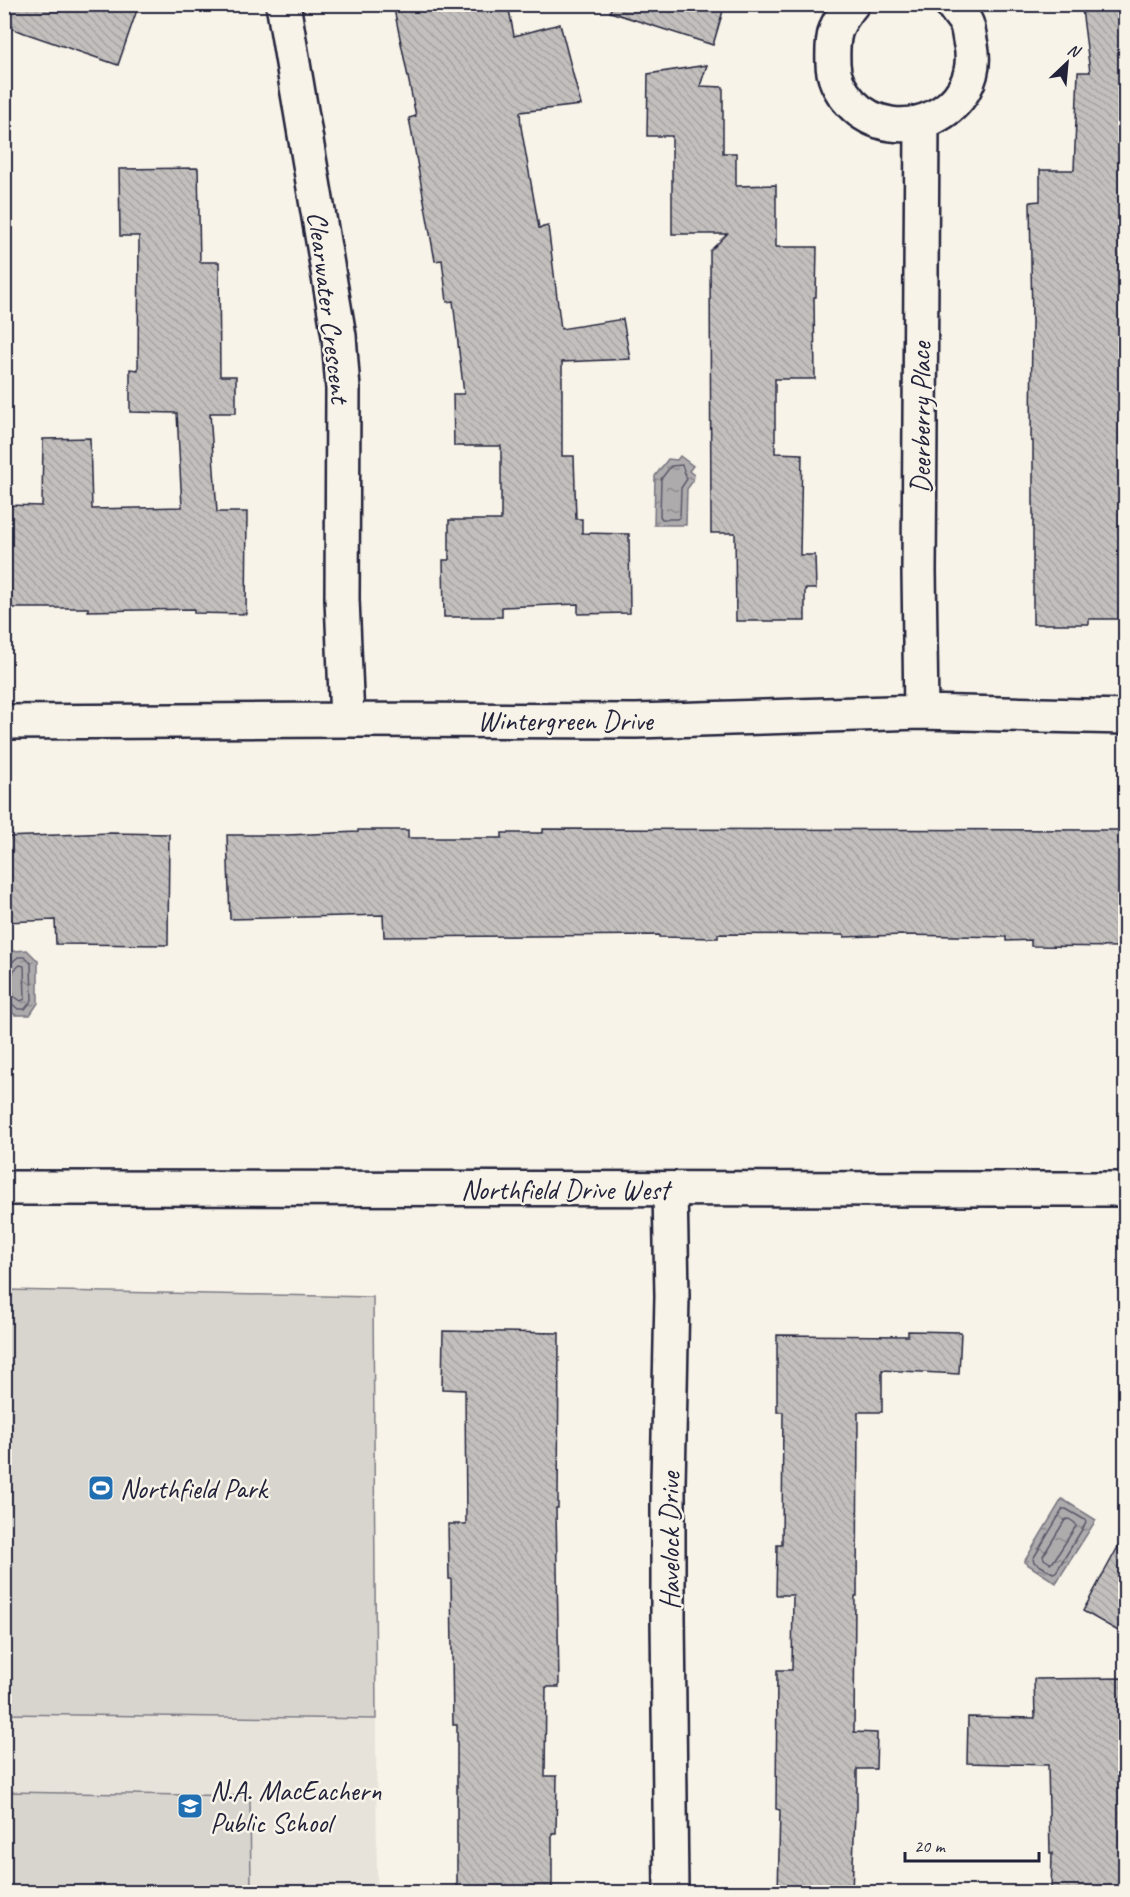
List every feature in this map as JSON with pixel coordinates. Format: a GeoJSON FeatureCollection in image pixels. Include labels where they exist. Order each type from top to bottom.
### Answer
{"type":"FeatureCollection","features":[{"type":"Feature","properties":{"kind":"street","name":"Clearwater Crescent"},"geometry":{"type":"LineString","coordinates":[[283,4],[339,336],[343,389],[342,599],[347,720]]}},
{"type":"Feature","properties":{"kind":"street"},"geometry":{"type":"LineString","coordinates":[[852,4],[832,38],[832,69],[841,92],[859,111],[881,122],[905,126],[922,123],[944,112],[961,94],[968,82],[973,58],[969,34],[967,25],[952,4]]}},
{"type":"Feature","properties":{"kind":"street","name":"Deerberry Place"},"geometry":{"type":"LineString","coordinates":[[921,712],[919,550],[922,123]]}},
{"type":"Feature","properties":{"kind":"street","name":"Wintergreen Drive"},"geometry":{"type":"LineString","coordinates":[[4,722],[636,721],[921,712],[1125,717]]}},
{"type":"Feature","properties":{"kind":"street","name":"Northfield Drive West"},"geometry":{"type":"LineString","coordinates":[[4,1188],[1125,1189]]}},
{"type":"Feature","properties":{"kind":"street","name":"Havelock Drive"},"geometry":{"type":"LineString","coordinates":[[670,1189],[672,1296],[668,1482],[668,1642],[670,1893]]}},
{"type":"Feature","properties":{"kind":"shaded area","name":"Northfield Park"},"geometry":{"type":"Polygon","coordinates":[[[5,1290],[373,1297],[376,1719],[5,1714],[5,1290]]]}},
{"type":"Feature","properties":{"kind":"shaded area","name":"N.A. MacEachern Public School"},"geometry":{"type":"Polygon","coordinates":[[[5,1714],[376,1719],[377,1892],[5,1892],[5,1714]]]}},
{"type":"Feature","properties":{"kind":"shaded area"},"geometry":{"type":"Polygon","coordinates":[[[5,1792],[250,1796],[251,1892],[5,1892],[5,1792]]]}},
{"type":"Feature","properties":{"kind":"water"},"geometry":{"type":"Polygon","coordinates":[[[680,456],[693,466],[689,471],[694,475],[687,489],[686,525],[654,525],[655,476],[668,459],[677,460],[680,456]]]}},
{"type":"Feature","properties":{"kind":"water"},"geometry":{"type":"Polygon","coordinates":[[[27,950],[38,961],[38,1003],[30,1015],[15,1015],[5,1005],[5,961],[14,951],[27,950]]]}},
{"type":"Feature","properties":{"kind":"water"},"geometry":{"type":"Polygon","coordinates":[[[1062,1499],[1096,1520],[1056,1583],[1024,1562],[1062,1499]]]}},
{"type":"Feature","properties":{"kind":"building"},"geometry":{"type":"Polygon","coordinates":[[[4,4],[139,4],[118,65],[4,26],[4,4]]]}},
{"type":"Feature","properties":{"kind":"building"},"geometry":{"type":"Polygon","coordinates":[[[393,4],[508,4],[514,36],[560,24],[581,105],[520,112],[521,127],[539,228],[548,226],[561,329],[623,319],[630,359],[562,362],[562,456],[574,456],[576,519],[582,519],[582,533],[629,534],[630,613],[578,614],[578,604],[502,607],[502,617],[444,617],[443,560],[449,560],[449,520],[501,520],[501,446],[454,446],[453,394],[464,394],[453,301],[447,302],[442,260],[435,261],[409,118],[416,116],[393,4]]]}},
{"type":"Feature","properties":{"kind":"building"},"geometry":{"type":"Polygon","coordinates":[[[612,4],[725,4],[713,45],[610,12],[612,4]]]}},
{"type":"Feature","properties":{"kind":"building"},"geometry":{"type":"Polygon","coordinates":[[[1107,4],[1125,4],[1125,619],[1089,619],[1089,624],[1033,624],[1030,202],[1040,201],[1040,170],[1074,170],[1078,72],[1090,72],[1082,9],[1107,4]]]}},
{"type":"Feature","properties":{"kind":"building"},"geometry":{"type":"Polygon","coordinates":[[[707,65],[700,86],[723,87],[723,153],[736,153],[736,186],[776,185],[776,247],[817,247],[816,297],[814,297],[815,379],[775,379],[775,453],[802,454],[800,555],[815,555],[816,589],[805,589],[805,621],[736,621],[735,533],[711,533],[710,251],[727,234],[672,234],[672,136],[647,136],[648,74],[707,65]]]}},
{"type":"Feature","properties":{"kind":"building"},"geometry":{"type":"Polygon","coordinates":[[[198,168],[200,262],[219,262],[220,376],[236,376],[236,413],[210,413],[217,512],[247,512],[246,614],[194,613],[194,609],[88,611],[88,608],[4,608],[4,526],[6,526],[7,505],[42,506],[43,439],[90,438],[92,509],[182,507],[177,413],[130,412],[130,369],[138,370],[139,236],[120,236],[119,169],[198,168]]]}},
{"type":"Feature","properties":{"kind":"building"},"geometry":{"type":"Polygon","coordinates":[[[543,829],[1125,830],[1125,947],[1031,946],[1031,940],[1006,941],[1006,937],[903,935],[844,937],[844,935],[718,934],[718,938],[659,937],[659,935],[384,937],[383,915],[230,919],[227,835],[408,830],[408,838],[502,838],[502,833],[543,833],[543,829]]]}},
{"type":"Feature","properties":{"kind":"building"},"geometry":{"type":"Polygon","coordinates":[[[111,833],[169,834],[168,945],[56,944],[55,920],[4,922],[4,837],[111,833]]]}},
{"type":"Feature","properties":{"kind":"building"},"geometry":{"type":"Polygon","coordinates":[[[443,1331],[559,1333],[558,1508],[556,1508],[559,1687],[546,1687],[545,1776],[557,1776],[556,1833],[552,1833],[552,1893],[457,1893],[457,1725],[453,1725],[448,1524],[466,1524],[465,1390],[442,1389],[443,1331]]]}},
{"type":"Feature","properties":{"kind":"building"},"geometry":{"type":"Polygon","coordinates":[[[908,1331],[961,1332],[959,1374],[882,1370],[882,1412],[858,1412],[854,1732],[877,1733],[876,1769],[857,1769],[852,1893],[778,1893],[780,1810],[776,1809],[777,1670],[792,1670],[793,1595],[776,1595],[777,1545],[782,1545],[783,1412],[777,1412],[777,1335],[908,1336],[908,1331]]]}},
{"type":"Feature","properties":{"kind":"building"},"geometry":{"type":"Polygon","coordinates":[[[1125,1534],[1125,1635],[1083,1611],[1125,1534]]]}},
{"type":"Feature","properties":{"kind":"building"},"geometry":{"type":"Polygon","coordinates":[[[1122,1678],[1125,1893],[1051,1893],[1052,1853],[1050,1853],[1048,1765],[967,1763],[968,1717],[1035,1718],[1034,1679],[1122,1678]]]}},
{"type":"Feature","properties":{"kind":"place","name":"Northfield Park"},"geometry":{"type":"Point","coordinates":[101,1488]}},
{"type":"Feature","properties":{"kind":"place","name":"N.A. MacEachern Public School"},"geometry":{"type":"Point","coordinates":[190,1806]}}]}
